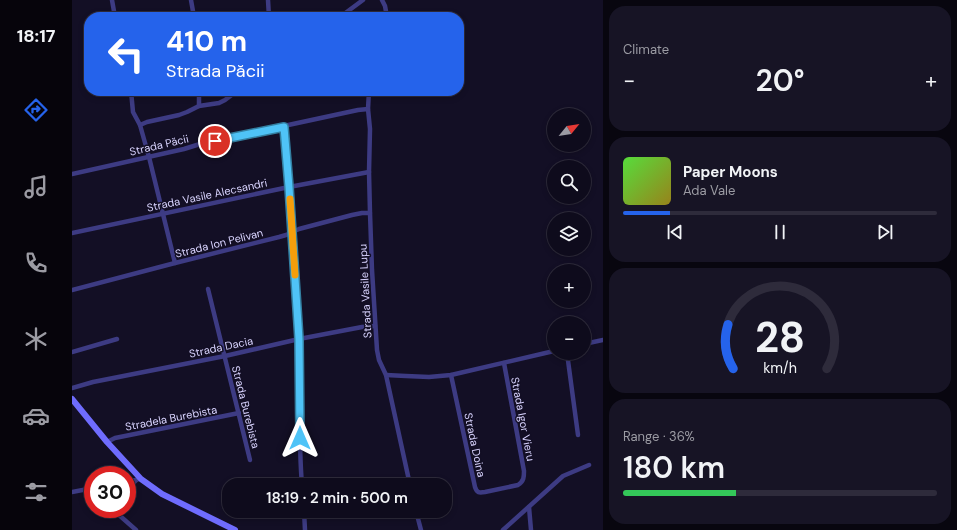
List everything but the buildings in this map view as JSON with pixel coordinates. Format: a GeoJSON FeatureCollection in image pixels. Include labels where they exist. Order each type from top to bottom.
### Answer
{"type":"FeatureCollection","features":[{"type":"Feature","properties":{"kind":"street"},"geometry":{"type":"LineString","coordinates":[[112,0],[114,12]]}},
{"type":"Feature","properties":{"kind":"street"},"geometry":{"type":"LineString","coordinates":[[191,0],[193,12]]}},
{"type":"Feature","properties":{"kind":"street"},"geometry":{"type":"LineString","coordinates":[[268,0],[269,12]]}},
{"type":"Feature","properties":{"kind":"street"},"geometry":{"type":"LineString","coordinates":[[345,12],[355,3],[363,0]]}},
{"type":"Feature","properties":{"kind":"street"},"geometry":{"type":"LineString","coordinates":[[382,1],[387,12]]}},
{"type":"Feature","properties":{"kind":"street"},"geometry":{"type":"LineString","coordinates":[[131,96],[133,112],[140,125],[149,157],[175,263]]}},
{"type":"Feature","properties":{"kind":"street"},"geometry":{"type":"LineString","coordinates":[[199,96],[199,106]]}},
{"type":"Feature","properties":{"kind":"street"},"geometry":{"type":"LineString","coordinates":[[140,125],[179,115],[199,106],[219,103],[230,96]]}},
{"type":"Feature","properties":{"kind":"street","name":"Strada Vasile Lupu"},"geometry":{"type":"LineString","coordinates":[[369,96],[370,213],[375,326],[379,360],[386,375],[409,478]]}},
{"type":"Feature","properties":{"kind":"street","name":"Strada Păcii"},"geometry":{"type":"LineString","coordinates":[[72,174],[191,148],[200,144],[368,108]]}},
{"type":"Feature","properties":{"kind":"street"},"geometry":{"type":"LineString","coordinates":[[284,127],[299,339],[302,478]]}},
{"type":"Feature","properties":{"kind":"street","name":"Strada Vasile Alecsandri"},"geometry":{"type":"LineString","coordinates":[[72,233],[289,187],[369,172]]}},
{"type":"Feature","properties":{"kind":"street","name":"Strada Ion Pelivan"},"geometry":{"type":"LineString","coordinates":[[72,290],[279,237],[352,215],[370,213]]}},
{"type":"Feature","properties":{"kind":"street","name":"Strada Burebista"},"geometry":{"type":"LineString","coordinates":[[208,288],[250,460]]}},
{"type":"Feature","properties":{"kind":"street","name":"Strada Dacia"},"geometry":{"type":"LineString","coordinates":[[72,388],[299,339],[362,327],[375,326]]}},
{"type":"Feature","properties":{"kind":"street"},"geometry":{"type":"LineString","coordinates":[[72,352],[117,339]]}},
{"type":"Feature","properties":{"kind":"street"},"geometry":{"type":"LineString","coordinates":[[591,343],[603,340]]}},
{"type":"Feature","properties":{"kind":"street"},"geometry":{"type":"LineString","coordinates":[[386,375],[429,377],[451,375],[547,353]]}},
{"type":"Feature","properties":{"kind":"street"},"geometry":{"type":"LineString","coordinates":[[569,360],[578,435]]}},
{"type":"Feature","properties":{"kind":"street","name":"Strada Igor Vieru"},"geometry":{"type":"LineString","coordinates":[[504,362],[524,471],[524,479]]}},
{"type":"Feature","properties":{"kind":"street","name":"Strada Doina"},"geometry":{"type":"LineString","coordinates":[[451,375],[476,491],[480,493],[518,485],[524,479]]}},
{"type":"Feature","properties":{"kind":"street"},"geometry":{"type":"LineString","coordinates":[[72,399],[138,479],[162,494],[235,530]]}},
{"type":"Feature","properties":{"kind":"street","name":"Stradela Burebista"},"geometry":{"type":"LineString","coordinates":[[107,442],[115,438],[239,413]]}},
{"type":"Feature","properties":{"kind":"street"},"geometry":{"type":"LineString","coordinates":[[503,530],[563,476],[589,465]]}},
{"type":"Feature","properties":{"kind":"street"},"geometry":{"type":"LineString","coordinates":[[72,492],[84,490]]}},
{"type":"Feature","properties":{"kind":"street"},"geometry":{"type":"LineString","coordinates":[[529,507],[531,530]]}},
{"type":"Feature","properties":{"kind":"street"},"geometry":{"type":"LineString","coordinates":[[123,518],[136,530]]}},
{"type":"Feature","properties":{"kind":"street"},"geometry":{"type":"LineString","coordinates":[[304,518],[305,530]]}},
{"type":"Feature","properties":{"kind":"street"},"geometry":{"type":"LineString","coordinates":[[418,518],[421,530]]}},
{"type":"Feature","properties":{"kind":"slow traffic"},"geometry":{"type":"LineString","coordinates":[[290,199],[295,275]]}},
{"type":"Feature","properties":{"kind":"route"},"geometry":{"type":"LineString","coordinates":[[215,141],[284,127],[299,339],[300,438]]}}]}
